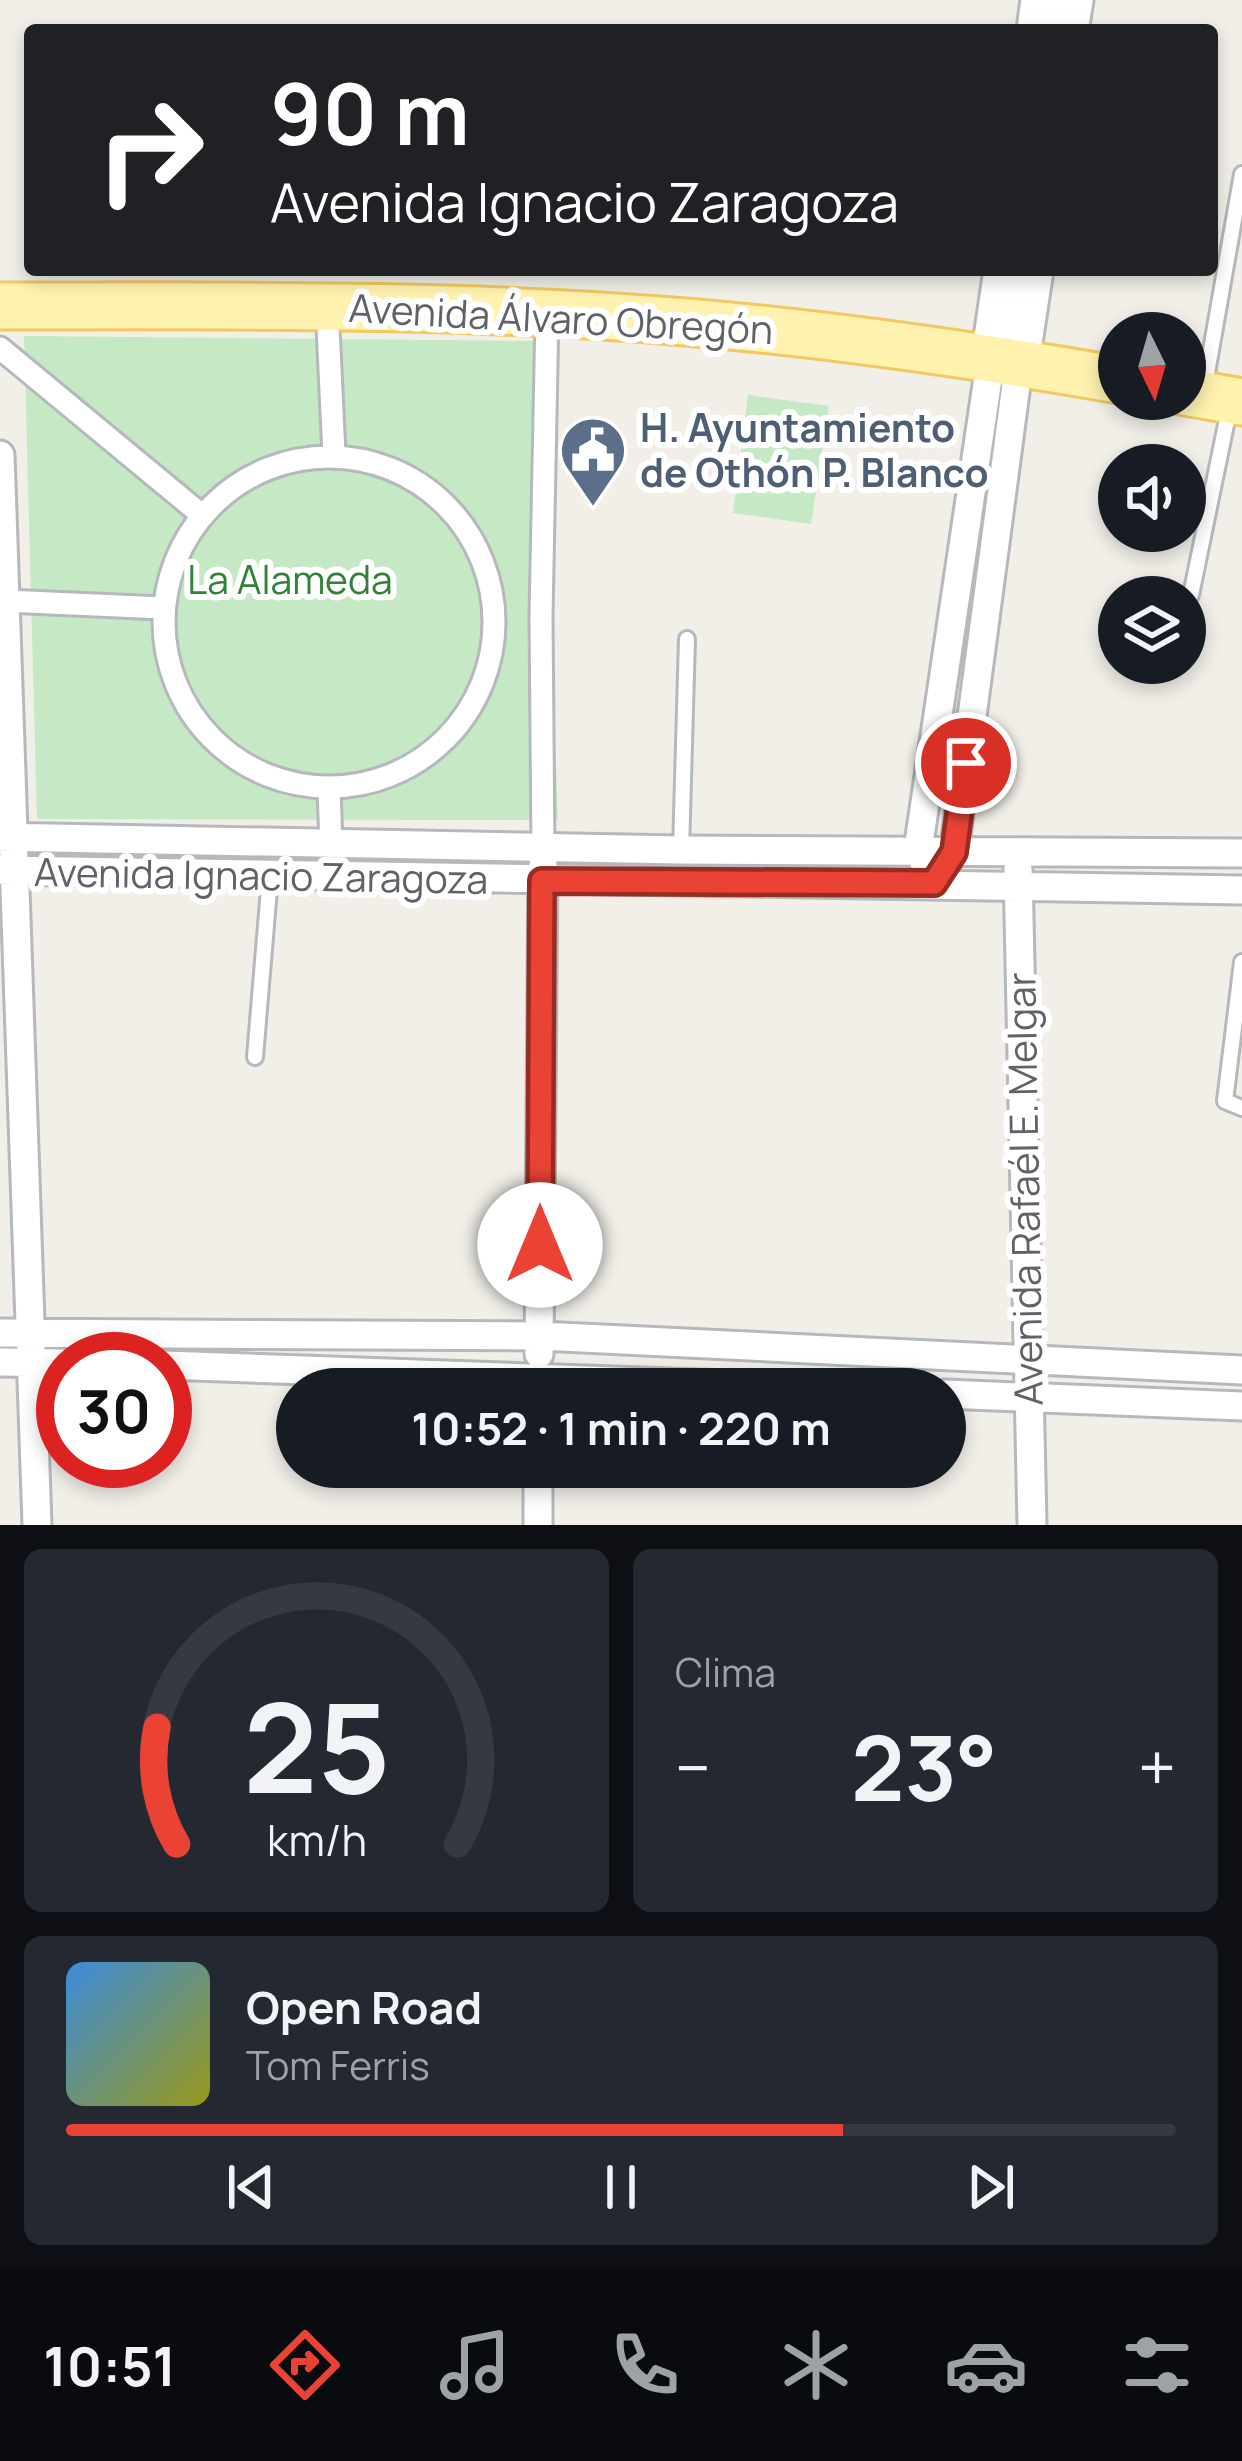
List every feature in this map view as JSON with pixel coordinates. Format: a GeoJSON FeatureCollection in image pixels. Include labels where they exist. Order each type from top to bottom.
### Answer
{"type":"FeatureCollection","features":[{"type":"Feature","properties":{"kind":"main road"},"geometry":{"type":"LineString","coordinates":[[1004,276],[1005,360]]}},
{"type":"Feature","properties":{"kind":"main road"},"geometry":{"type":"LineString","coordinates":[[1005,360],[1031,276]]}},
{"type":"Feature","properties":{"kind":"main road","name":"Avenida Álvaro Obregón"},"geometry":{"type":"LineString","coordinates":[[0,306],[327,306],[681,321],[876,341],[1098,376]]}},
{"type":"Feature","properties":{"kind":"street"},"geometry":{"type":"LineString","coordinates":[[327,306],[334,455]]}},
{"type":"Feature","properties":{"kind":"street"},"geometry":{"type":"LineString","coordinates":[[539,1368],[541,616],[547,315]]}},
{"type":"Feature","properties":{"kind":"street"},"geometry":{"type":"LineString","coordinates":[[0,348],[203,516]]}},
{"type":"Feature","properties":{"kind":"street"},"geometry":{"type":"LineString","coordinates":[[934,883],[918,850],[1005,360]]}},
{"type":"Feature","properties":{"kind":"street"},"geometry":{"type":"LineString","coordinates":[[934,883],[954,852],[1005,360]]}},
{"type":"Feature","properties":{"kind":"street"},"geometry":{"type":"LineString","coordinates":[[0,455],[7,870],[37,1525]]}},
{"type":"Feature","properties":{"kind":"street"},"geometry":{"type":"LineString","coordinates":[[334,455],[396,469],[448,504],[483,556],[496,617],[485,682],[449,738],[394,775],[329,788],[263,776],[208,738],[172,682],[163,608],[176,554],[214,500],[269,466],[334,455]]}},
{"type":"Feature","properties":{"kind":"street"},"geometry":{"type":"LineString","coordinates":[[5,602],[163,608]]}},
{"type":"Feature","properties":{"kind":"street"},"geometry":{"type":"LineString","coordinates":[[496,617],[541,616]]}},
{"type":"Feature","properties":{"kind":"street"},"geometry":{"type":"LineString","coordinates":[[329,788],[331,846]]}},
{"type":"Feature","properties":{"kind":"street","name":"Avenida Ignacio Zaragoza"},"geometry":{"type":"LineString","coordinates":[[7,837],[331,846],[1237,853]]}},
{"type":"Feature","properties":{"kind":"street"},"geometry":{"type":"LineString","coordinates":[[679,883],[681,850]]}},
{"type":"Feature","properties":{"kind":"street","name":"Avenida Rafaél E. Melgar"},"geometry":{"type":"LineString","coordinates":[[1018,852],[1032,1525]]}},
{"type":"Feature","properties":{"kind":"street"},"geometry":{"type":"LineString","coordinates":[[1237,853],[1238,890]]}},
{"type":"Feature","properties":{"kind":"street","name":"Avenida Ignacio Zaragoza"},"geometry":{"type":"LineString","coordinates":[[7,870],[1238,890]]}},
{"type":"Feature","properties":{"kind":"street"},"geometry":{"type":"LineString","coordinates":[[0,1333],[36,1350]]}},
{"type":"Feature","properties":{"kind":"street"},"geometry":{"type":"LineString","coordinates":[[0,1362],[31,1347],[539,1336],[1242,1370]]}},
{"type":"Feature","properties":{"kind":"street"},"geometry":{"type":"LineString","coordinates":[[192,1366],[276,1370]]}},
{"type":"Feature","properties":{"kind":"street"},"geometry":{"type":"LineString","coordinates":[[966,1395],[1242,1406]]}},
{"type":"Feature","properties":{"kind":"street"},"geometry":{"type":"LineString","coordinates":[[538,1488],[538,1525]]}},
{"type":"Feature","properties":{"kind":"lane"},"geometry":{"type":"LineString","coordinates":[[1193,576],[1242,174]]}},
{"type":"Feature","properties":{"kind":"lane"},"geometry":{"type":"LineString","coordinates":[[681,850],[687,639]]}},
{"type":"Feature","properties":{"kind":"lane"},"geometry":{"type":"LineString","coordinates":[[255,1058],[270,877]]}},
{"type":"Feature","properties":{"kind":"lane"},"geometry":{"type":"LineString","coordinates":[[1242,962],[1225,1101],[1242,1108]]}},
{"type":"Feature","properties":{"kind":"green space","name":"La Alameda"},"geometry":{"type":"Polygon","coordinates":[[[24,336],[541,341],[558,820],[37,819],[24,336]]]}},
{"type":"Feature","properties":{"kind":"green space"},"geometry":{"type":"Polygon","coordinates":[[[748,395],[829,406],[811,524],[733,513],[748,395]]]}},
{"type":"Feature","properties":{"kind":"place","name":"H. Ayuntamiento de Othón P. Blanco"},"geometry":{"type":"Point","coordinates":[593,509]}},
{"type":"Feature","properties":{"kind":"route"},"geometry":{"type":"LineString","coordinates":[[540,1245],[542,881],[934,883],[954,852],[966,763]]}}]}
